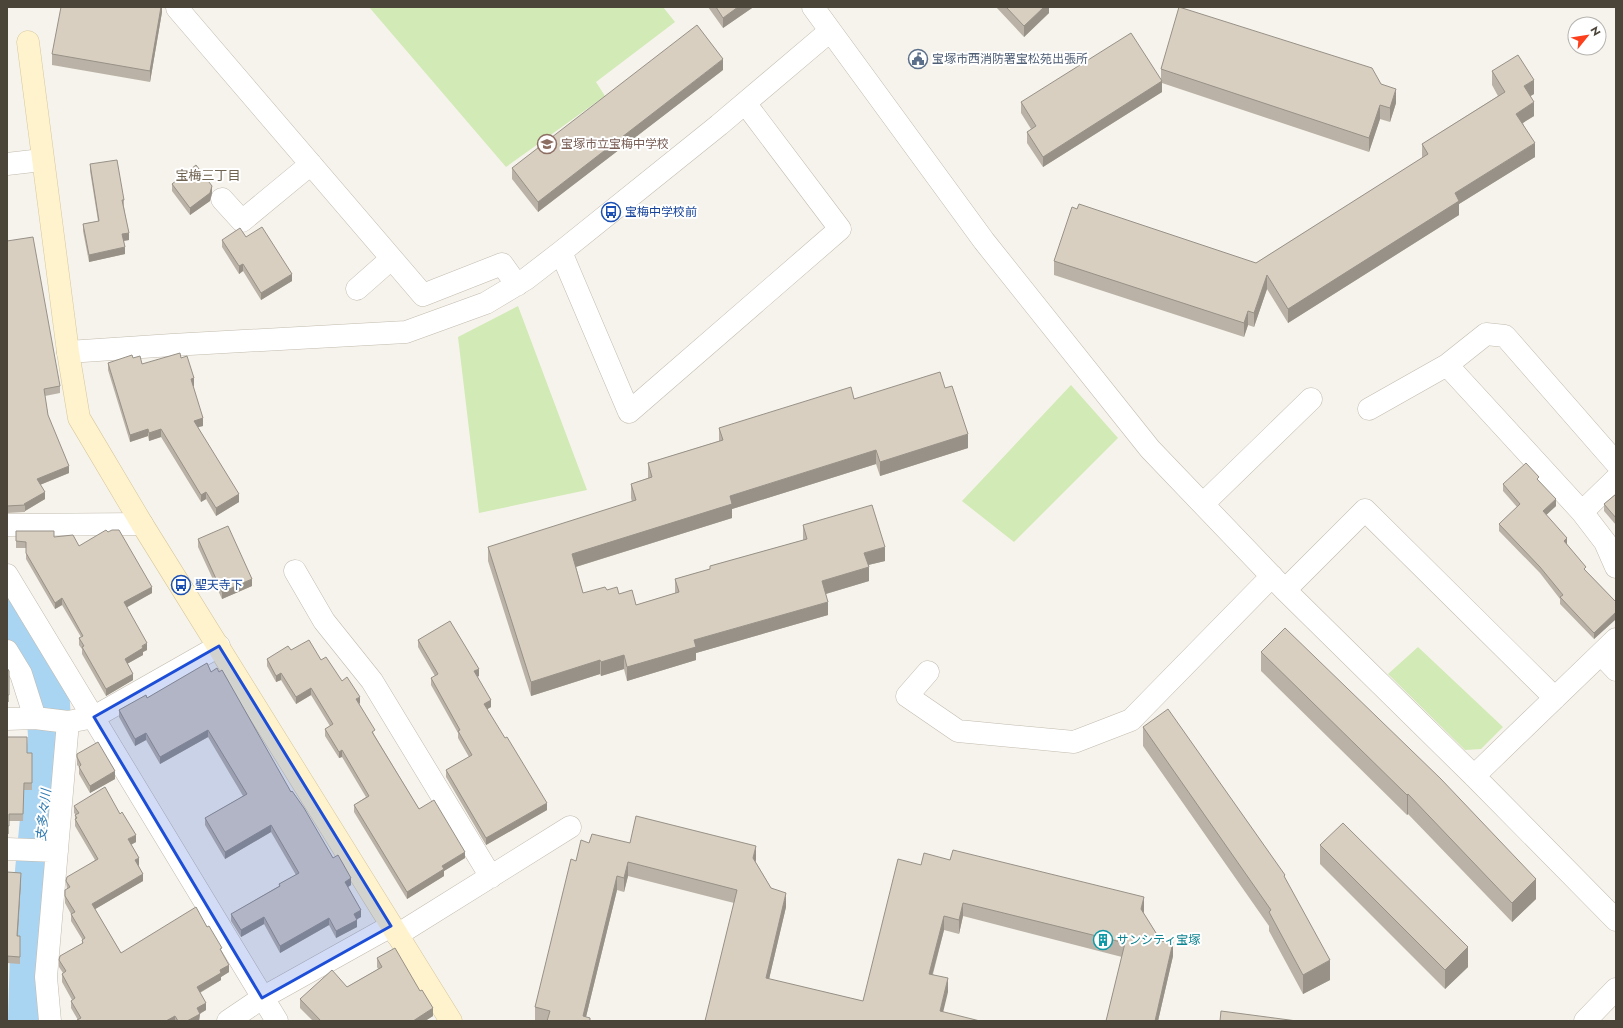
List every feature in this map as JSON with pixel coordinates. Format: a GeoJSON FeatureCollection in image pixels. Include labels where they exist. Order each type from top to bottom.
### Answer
{"type":"FeatureCollection","features":[{"type":"Feature","properties":{"kind":"street"},"geometry":{"type":"LineString","coordinates":[[813,7],[984,241],[1150,449],[1279,583],[1474,776],[1616,920]]}},
{"type":"Feature","properties":{"kind":"street"},"geometry":{"type":"LineString","coordinates":[[176,8],[423,295],[502,264],[517,285]]}},
{"type":"Feature","properties":{"kind":"street"},"geometry":{"type":"LineString","coordinates":[[68,352],[172,344],[406,332],[486,303],[517,285],[562,252],[745,103],[830,31]]}},
{"type":"Feature","properties":{"kind":"street"},"geometry":{"type":"LineString","coordinates":[[28,42],[42,160],[68,352],[79,418],[142,524],[451,1021]]}},
{"type":"Feature","properties":{"kind":"street"},"geometry":{"type":"LineString","coordinates":[[562,252],[629,412],[840,229],[745,103]]}},
{"type":"Feature","properties":{"kind":"street"},"geometry":{"type":"LineString","coordinates":[[7,164],[42,160]]}},
{"type":"Feature","properties":{"kind":"street"},"geometry":{"type":"LineString","coordinates":[[222,199],[242,221],[311,164]]}},
{"type":"Feature","properties":{"kind":"street"},"geometry":{"type":"LineString","coordinates":[[357,288],[391,259]]}},
{"type":"Feature","properties":{"kind":"street"},"geometry":{"type":"LineString","coordinates":[[1369,409],[1447,365],[1486,334],[1505,336],[1616,463]]}},
{"type":"Feature","properties":{"kind":"street"},"geometry":{"type":"LineString","coordinates":[[1447,365],[1582,512],[1605,542],[1616,567]]}},
{"type":"Feature","properties":{"kind":"street"},"geometry":{"type":"LineString","coordinates":[[1203,504],[1311,399]]}},
{"type":"Feature","properties":{"kind":"street"},"geometry":{"type":"LineString","coordinates":[[1582,512],[1616,479]]}},
{"type":"Feature","properties":{"kind":"street"},"geometry":{"type":"LineString","coordinates":[[928,672],[907,696],[958,731],[1074,742],[1131,720],[1279,583],[1365,510],[1555,698]]}},
{"type":"Feature","properties":{"kind":"street"},"geometry":{"type":"LineString","coordinates":[[7,525],[142,524]]}},
{"type":"Feature","properties":{"kind":"street"},"geometry":{"type":"LineString","coordinates":[[295,571],[324,621],[372,681],[491,877]]}},
{"type":"Feature","properties":{"kind":"street"},"geometry":{"type":"LineString","coordinates":[[7,575],[277,1021]]}},
{"type":"Feature","properties":{"kind":"street"},"geometry":{"type":"LineString","coordinates":[[7,719],[35,718],[68,722],[94,717],[219,646]]}},
{"type":"Feature","properties":{"kind":"street"},"geometry":{"type":"LineString","coordinates":[[1474,776],[1608,646],[1616,670]]}},
{"type":"Feature","properties":{"kind":"street"},"geometry":{"type":"LineString","coordinates":[[7,650],[21,674],[35,718]]}},
{"type":"Feature","properties":{"kind":"street"},"geometry":{"type":"LineString","coordinates":[[50,1021],[46,977],[68,722]]}},
{"type":"Feature","properties":{"kind":"street"},"geometry":{"type":"LineString","coordinates":[[228,1021],[262,998],[394,930],[491,877],[570,827]]}},
{"type":"Feature","properties":{"kind":"street"},"geometry":{"type":"LineString","coordinates":[[7,849],[57,851]]}},
{"type":"Feature","properties":{"kind":"street"},"geometry":{"type":"LineString","coordinates":[[1585,1021],[1616,989]]}},
{"type":"Feature","properties":{"kind":"highlighted area"},"geometry":{"type":"Polygon","coordinates":[[[219,646],[391,926],[262,998],[94,717],[219,646]]]}},
{"type":"Feature","properties":{"kind":"green space"},"geometry":{"type":"Polygon","coordinates":[[[369,7],[663,7],[675,22],[596,82],[605,96],[506,167],[369,7]]]}},
{"type":"Feature","properties":{"kind":"green space"},"geometry":{"type":"Polygon","coordinates":[[[518,306],[587,490],[479,513],[458,337],[518,306]]]}},
{"type":"Feature","properties":{"kind":"green space"},"geometry":{"type":"Polygon","coordinates":[[[1071,385],[1118,438],[1014,542],[962,501],[1071,385]]]}},
{"type":"Feature","properties":{"kind":"green space"},"geometry":{"type":"Polygon","coordinates":[[[1418,647],[1503,727],[1481,749],[1465,750],[1388,674],[1418,647]]]}},
{"type":"Feature","properties":{"kind":"building"},"geometry":{"type":"Polygon","coordinates":[[[61,7],[161,7],[150,71],[52,54],[61,7]]]}},
{"type":"Feature","properties":{"kind":"building"},"geometry":{"type":"Polygon","coordinates":[[[716,7],[738,7],[723,18],[716,7]]]}},
{"type":"Feature","properties":{"kind":"building"},"geometry":{"type":"Polygon","coordinates":[[[1006,7],[1044,7],[1024,26],[1006,7]]]}},
{"type":"Feature","properties":{"kind":"building"},"geometry":{"type":"Polygon","coordinates":[[[1179,7],[1372,68],[1381,84],[1396,89],[1390,108],[1380,105],[1369,138],[1161,69],[1179,7]]]}},
{"type":"Feature","properties":{"kind":"building"},"geometry":{"type":"Polygon","coordinates":[[[697,25],[723,59],[538,202],[512,168],[697,25]]]}},
{"type":"Feature","properties":{"kind":"building"},"geometry":{"type":"Polygon","coordinates":[[[1131,33],[1162,81],[1043,157],[1027,132],[1036,126],[1021,102],[1131,33]]]}},
{"type":"Feature","properties":{"kind":"building"},"geometry":{"type":"Polygon","coordinates":[[[1518,55],[1534,80],[1524,86],[1534,102],[1516,114],[1535,143],[1455,193],[1459,201],[1288,309],[1267,275],[1254,313],[1248,311],[1244,323],[1054,261],[1072,207],[1077,209],[1079,204],[1256,263],[1428,154],[1422,144],[1505,92],[1492,71],[1518,55]]]}},
{"type":"Feature","properties":{"kind":"building"},"geometry":{"type":"Polygon","coordinates":[[[117,160],[124,200],[122,200],[129,233],[122,234],[125,247],[89,255],[83,224],[99,221],[90,164],[117,160]]]}},
{"type":"Feature","properties":{"kind":"building"},"geometry":{"type":"Polygon","coordinates":[[[196,165],[212,186],[210,193],[190,208],[172,184],[196,165]]]}},
{"type":"Feature","properties":{"kind":"building"},"geometry":{"type":"Polygon","coordinates":[[[262,227],[292,274],[261,293],[243,264],[239,266],[222,240],[240,228],[246,237],[262,227]]]}},
{"type":"Feature","properties":{"kind":"building"},"geometry":{"type":"Polygon","coordinates":[[[33,237],[60,386],[44,389],[48,415],[69,466],[37,479],[45,492],[24,504],[25,505],[7,506],[7,241],[33,237]]]}},
{"type":"Feature","properties":{"kind":"building"},"geometry":{"type":"Polygon","coordinates":[[[180,353],[181,358],[187,356],[194,378],[191,379],[203,418],[194,421],[239,494],[216,508],[206,492],[201,495],[161,429],[149,433],[148,429],[130,435],[108,363],[132,355],[133,358],[140,356],[142,364],[180,353]]]}},
{"type":"Feature","properties":{"kind":"building"},"geometry":{"type":"Polygon","coordinates":[[[940,372],[945,388],[952,386],[968,434],[880,462],[876,450],[730,496],[732,504],[572,554],[583,593],[605,587],[607,590],[617,587],[619,594],[632,590],[636,605],[679,592],[675,579],[710,569],[710,566],[807,539],[803,525],[872,505],[885,547],[864,553],[869,567],[822,581],[828,602],[694,640],[696,647],[627,667],[624,655],[601,662],[600,660],[531,682],[488,547],[636,500],[631,484],[652,477],[648,463],[723,440],[719,428],[851,387],[854,399],[940,372]]]}},
{"type":"Feature","properties":{"kind":"building"},"geometry":{"type":"Polygon","coordinates":[[[1526,463],[1539,477],[1537,479],[1556,499],[1543,511],[1567,538],[1564,541],[1586,567],[1584,569],[1616,602],[1616,612],[1594,633],[1560,597],[1563,595],[1540,567],[1499,524],[1520,504],[1503,484],[1526,463]]]}},
{"type":"Feature","properties":{"kind":"building"},"geometry":{"type":"Polygon","coordinates":[[[1616,494],[1616,518],[1604,504],[1616,494]]]}},
{"type":"Feature","properties":{"kind":"building"},"geometry":{"type":"Polygon","coordinates":[[[228,526],[252,579],[222,592],[198,539],[228,526]]]}},
{"type":"Feature","properties":{"kind":"building"},"geometry":{"type":"Polygon","coordinates":[[[106,530],[108,532],[112,530],[119,530],[152,587],[124,602],[147,643],[142,646],[143,648],[125,659],[133,674],[106,689],[82,647],[84,646],[79,638],[83,636],[62,598],[55,603],[26,553],[26,542],[16,541],[16,531],[54,531],[54,537],[73,535],[79,546],[106,530]]]}},
{"type":"Feature","properties":{"kind":"building"},"geometry":{"type":"Polygon","coordinates":[[[450,621],[479,669],[474,671],[491,700],[484,704],[505,738],[507,737],[547,803],[486,838],[446,770],[472,755],[431,678],[438,674],[418,640],[450,621]]]}},
{"type":"Feature","properties":{"kind":"building"},"geometry":{"type":"Polygon","coordinates":[[[1285,628],[1441,779],[1536,879],[1512,903],[1408,794],[1407,795],[1261,652],[1285,628]]]}},
{"type":"Feature","properties":{"kind":"building"},"geometry":{"type":"Polygon","coordinates":[[[309,640],[321,660],[326,657],[342,681],[347,677],[360,697],[356,699],[375,730],[372,732],[419,809],[434,800],[465,852],[442,866],[444,869],[407,892],[354,805],[369,796],[342,750],[339,752],[325,729],[333,724],[311,688],[296,697],[281,673],[276,676],[267,659],[288,646],[291,650],[309,640]]]}},
{"type":"Feature","properties":{"kind":"building"},"geometry":{"type":"Polygon","coordinates":[[[207,663],[211,672],[217,668],[219,672],[222,670],[291,792],[292,791],[304,808],[333,858],[338,855],[351,878],[345,882],[361,910],[354,914],[357,920],[336,931],[329,918],[280,946],[264,917],[241,930],[231,914],[280,886],[279,884],[299,873],[271,825],[225,852],[205,818],[247,794],[208,730],[160,757],[146,733],[135,739],[119,710],[146,695],[147,698],[207,663]]]}},
{"type":"Feature","properties":{"kind":"building"},"geometry":{"type":"Polygon","coordinates":[[[7,668],[9,671],[9,695],[7,695],[7,668]]]}},
{"type":"Feature","properties":{"kind":"building"},"geometry":{"type":"Polygon","coordinates":[[[1168,709],[1285,875],[1284,876],[1330,960],[1303,975],[1269,912],[1271,910],[1143,727],[1168,709]]]}},
{"type":"Feature","properties":{"kind":"building"},"geometry":{"type":"Polygon","coordinates":[[[7,737],[27,737],[27,753],[32,753],[32,783],[24,783],[23,814],[9,814],[9,826],[7,826],[7,737]]]}},
{"type":"Feature","properties":{"kind":"building"},"geometry":{"type":"Polygon","coordinates":[[[98,742],[115,771],[90,786],[79,767],[81,765],[77,754],[98,742]]]}},
{"type":"Feature","properties":{"kind":"building"},"geometry":{"type":"Polygon","coordinates":[[[105,787],[120,814],[122,812],[136,835],[128,839],[139,858],[135,860],[143,874],[92,904],[121,953],[196,907],[207,927],[209,926],[222,948],[220,949],[229,965],[220,970],[221,973],[197,987],[206,1003],[197,1008],[200,1014],[187,1021],[178,1021],[175,1016],[166,1021],[77,1020],[81,1018],[71,1001],[75,998],[62,974],[66,971],[59,960],[60,956],[83,943],[82,940],[85,938],[71,914],[75,912],[65,896],[65,890],[70,887],[66,881],[67,877],[98,859],[75,819],[77,818],[75,815],[79,813],[74,806],[105,787]]]}},
{"type":"Feature","properties":{"kind":"building"},"geometry":{"type":"Polygon","coordinates":[[[636,816],[756,846],[753,858],[771,888],[786,893],[766,978],[863,1001],[898,859],[921,865],[924,853],[950,860],[953,850],[1144,897],[1141,909],[1161,941],[1173,942],[1155,1021],[1106,1021],[1125,943],[963,903],[959,920],[944,916],[929,974],[948,978],[940,1011],[980,1021],[705,1021],[737,890],[628,862],[624,878],[617,876],[583,1016],[590,1018],[590,1021],[547,1021],[550,1011],[535,1007],[571,859],[576,861],[581,840],[589,843],[592,834],[630,843],[636,816]]]}},
{"type":"Feature","properties":{"kind":"building"},"geometry":{"type":"Polygon","coordinates":[[[1343,823],[1468,947],[1445,970],[1320,845],[1343,823]]]}},
{"type":"Feature","properties":{"kind":"building"},"geometry":{"type":"Polygon","coordinates":[[[7,872],[21,873],[17,936],[20,936],[20,957],[7,956],[7,872]]]}},
{"type":"Feature","properties":{"kind":"building"},"geometry":{"type":"Polygon","coordinates":[[[395,948],[420,991],[422,990],[433,1008],[413,1021],[321,1021],[300,999],[332,970],[347,987],[382,967],[377,958],[395,948]]]}},
{"type":"Feature","properties":{"kind":"building"},"geometry":{"type":"Polygon","coordinates":[[[1221,1011],[1297,1021],[1220,1021],[1221,1011]]]}},
{"type":"Feature","properties":{"kind":"waterway","name":"支多々川"},"geometry":{"type":"LineString","coordinates":[[7,620],[47,688],[50,736],[33,913],[30,1021]]}},
{"type":"Feature","properties":{"kind":"place","name":"宝塚市西消防署宝松苑出張所"},"geometry":{"type":"Point","coordinates":[918,59]}},
{"type":"Feature","properties":{"kind":"place","name":"宝塚市立宝梅中学校"},"geometry":{"type":"Point","coordinates":[547,144]}},
{"type":"Feature","properties":{"kind":"place","name":"宝梅中学校前"},"geometry":{"type":"Point","coordinates":[611,212]}},
{"type":"Feature","properties":{"kind":"place","name":"聖天寺下"},"geometry":{"type":"Point","coordinates":[181,585]}},
{"type":"Feature","properties":{"kind":"place","name":"サンシティ宝塚"},"geometry":{"type":"Point","coordinates":[1103,940]}},
{"type":"Feature","properties":{"kind":"district","name":"宝梅三丁目"},"geometry":{"type":"Point","coordinates":[208,175]}}]}
